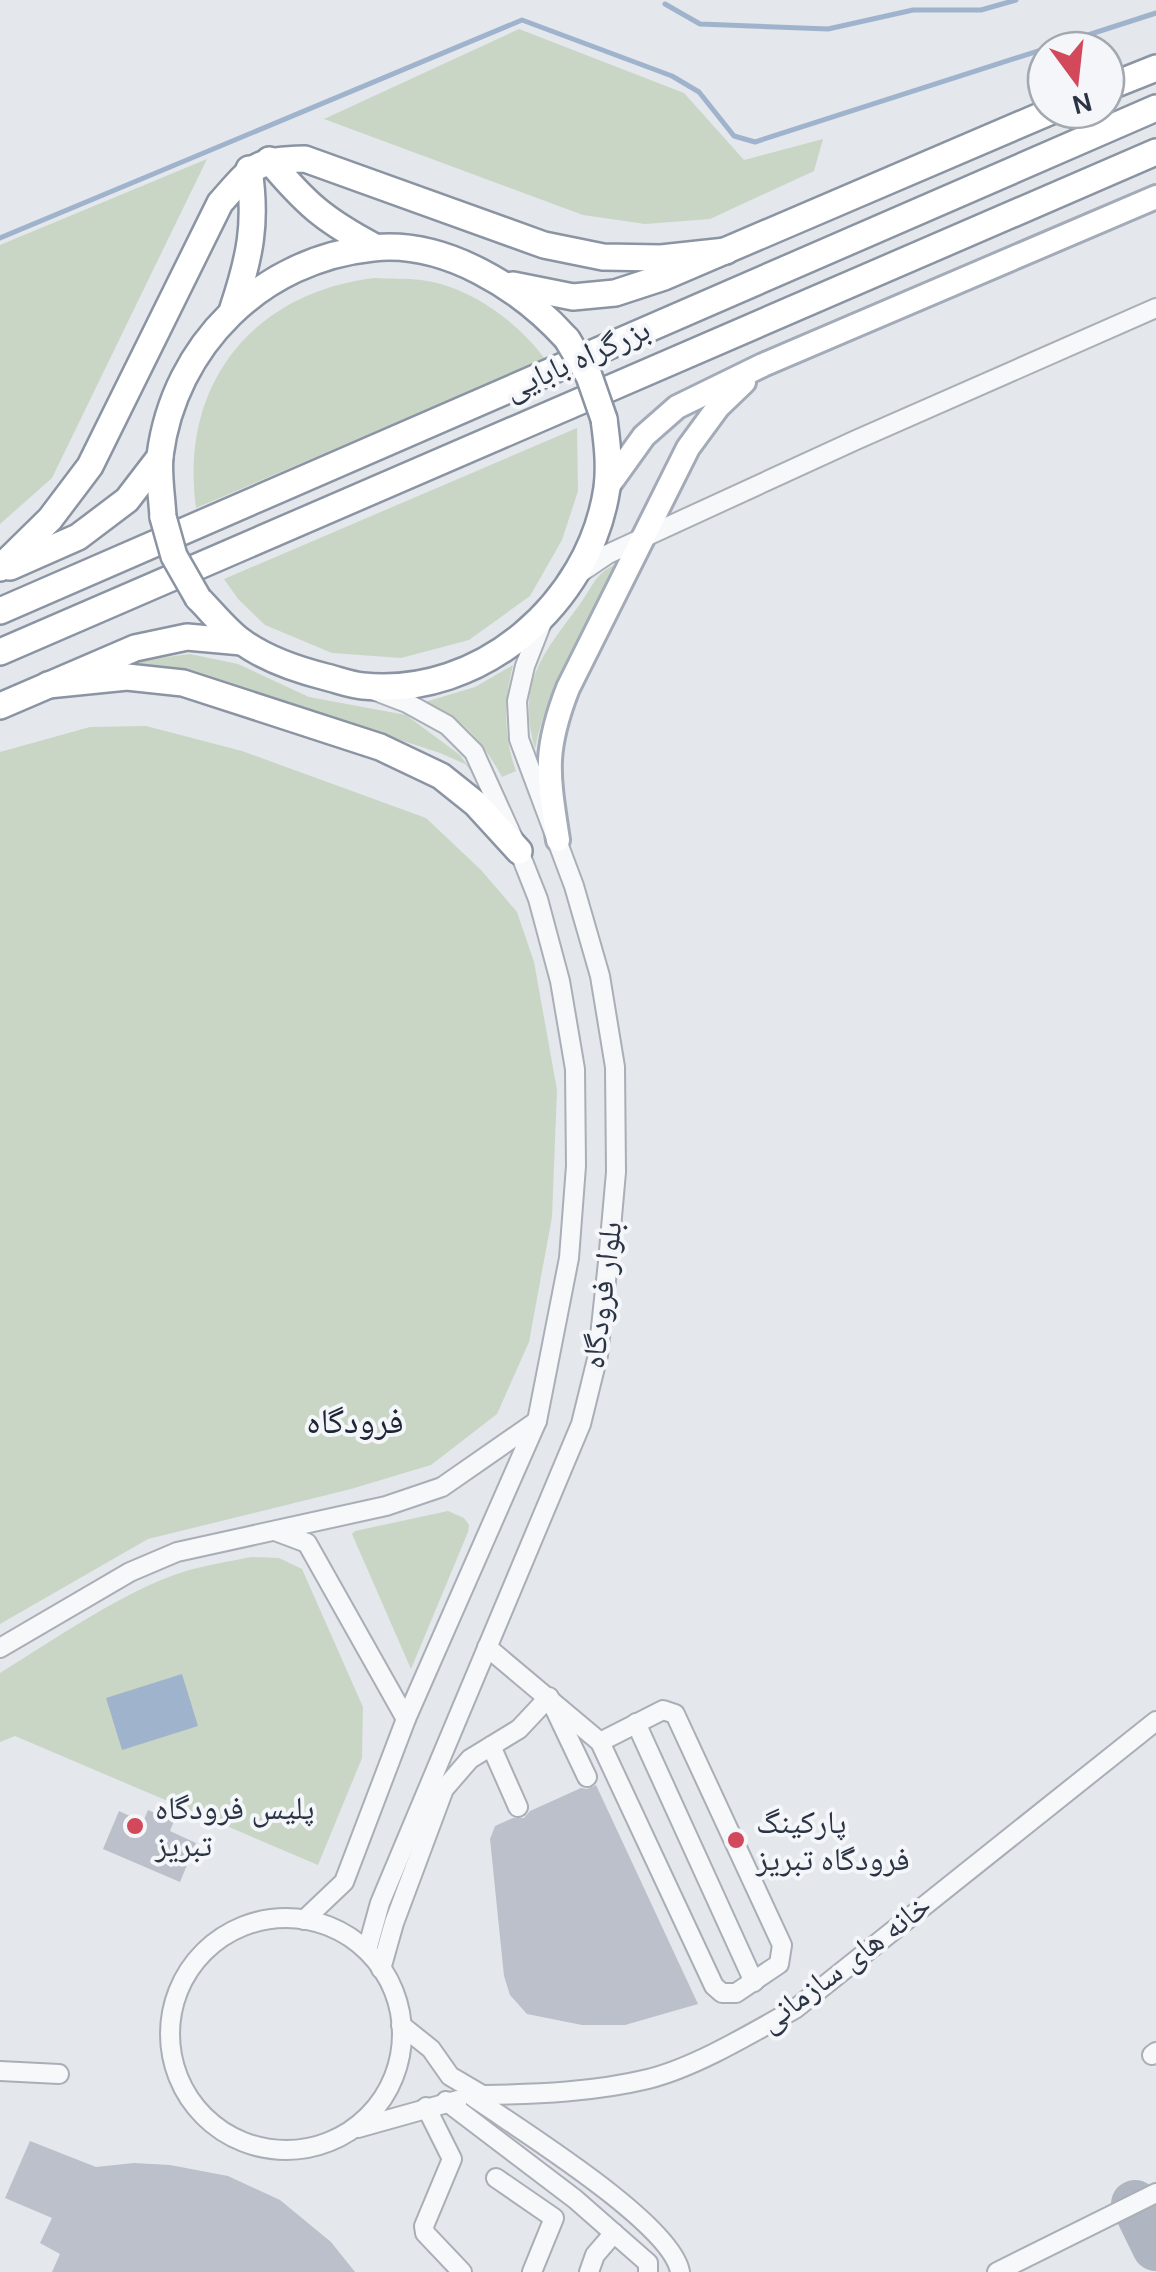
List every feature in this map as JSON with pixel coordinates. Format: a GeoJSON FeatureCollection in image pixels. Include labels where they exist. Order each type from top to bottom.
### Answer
{"type":"FeatureCollection","features":[{"type":"Feature","properties":{"kind":"highway"},"geometry":{"type":"LineString","coordinates":[[1126,80],[1156,68]]}},
{"type":"Feature","properties":{"kind":"highway","name":"بزرگراه بابایی"},"geometry":{"type":"LineString","coordinates":[[0,611],[1156,108]]}},
{"type":"Feature","properties":{"kind":"highway"},"geometry":{"type":"LineString","coordinates":[[502,283],[573,297],[615,293],[664,278],[1026,122]]}},
{"type":"Feature","properties":{"kind":"highway","name":"بزرگراه بابایی"},"geometry":{"type":"LineString","coordinates":[[0,652],[1156,152]]}},
{"type":"Feature","properties":{"kind":"highway"},"geometry":{"type":"LineString","coordinates":[[0,570],[50,519],[90,466],[220,204],[259,165],[305,159],[544,244],[603,257],[661,258],[726,251]]}},
{"type":"Feature","properties":{"kind":"highway"},"geometry":{"type":"LineString","coordinates":[[259,165],[330,223],[376,247]]}},
{"type":"Feature","properties":{"kind":"highway"},"geometry":{"type":"LineString","coordinates":[[233,308],[251,256],[259,165]]}},
{"type":"Feature","properties":{"kind":"highway"},"geometry":{"type":"LineString","coordinates":[[376,247],[417,251],[465,264],[502,283],[541,310],[567,339],[589,376],[604,419],[608,452],[606,489],[593,536],[572,578],[544,616],[504,650],[459,673],[412,684],[363,686],[304,672],[242,642],[198,598],[174,556],[162,517],[160,457],[174,399],[200,348],[233,308],[281,274],[329,256],[376,247]]}},
{"type":"Feature","properties":{"kind":"highway"},"geometry":{"type":"LineString","coordinates":[[0,570],[78,537],[127,500],[160,457]]}},
{"type":"Feature","properties":{"kind":"highway"},"geometry":{"type":"LineString","coordinates":[[0,706],[134,648],[187,637],[242,642]]}},
{"type":"Feature","properties":{"kind":"highway"},"geometry":{"type":"LineString","coordinates":[[48,685],[126,678],[184,683],[380,747],[441,776],[476,804],[519,851]]}},
{"type":"Feature","properties":{"kind":"main road"},"geometry":{"type":"LineString","coordinates":[[606,489],[644,436],[677,407],[763,365],[1156,198]]}},
{"type":"Feature","properties":{"kind":"main road"},"geometry":{"type":"LineString","coordinates":[[558,840],[547,772],[552,728],[568,688],[688,448],[718,407],[763,365]]}},
{"type":"Feature","properties":{"kind":"street"},"geometry":{"type":"LineString","coordinates":[[572,578],[608,554],[1156,308]]}},
{"type":"Feature","properties":{"kind":"street","name":"بلوار فرودگاه"},"geometry":{"type":"LineString","coordinates":[[367,1950],[380,1903],[581,1424],[598,1355],[614,1190],[616,1067],[600,976],[558,840],[519,739],[517,701],[544,616]]}},
{"type":"Feature","properties":{"kind":"street","name":"بلوار فرودگاه"},"geometry":{"type":"LineString","coordinates":[[304,1920],[344,1882],[406,1720],[537,1421],[568,1258],[576,1166],[575,1069],[560,981],[538,899],[519,851],[474,752],[447,725],[407,703],[363,686]]}},
{"type":"Feature","properties":{"kind":"street"},"geometry":{"type":"LineString","coordinates":[[0,1648],[130,1572],[177,1552],[386,1506],[442,1487],[537,1421]]}},
{"type":"Feature","properties":{"kind":"street"},"geometry":{"type":"LineString","coordinates":[[274,1531],[307,1543],[406,1720]]}},
{"type":"Feature","properties":{"kind":"street"},"geometry":{"type":"LineString","coordinates":[[487,1647],[600,1742],[714,1986],[722,1993],[736,1993],[778,1964],[782,1944],[676,1714],[664,1710],[600,1742]]}},
{"type":"Feature","properties":{"kind":"street"},"geometry":{"type":"LineString","coordinates":[[382,1969],[394,1923],[444,1788],[470,1760],[519,1730],[549,1698]]}},
{"type":"Feature","properties":{"kind":"street"},"geometry":{"type":"LineString","coordinates":[[549,1698],[587,1776]]}},
{"type":"Feature","properties":{"kind":"street","name":"خانه های سازمانی"},"geometry":{"type":"LineString","coordinates":[[353,2130],[426,2107],[479,2096],[568,2092],[650,2079],[750,2035],[795,2009],[1156,1721]]}},
{"type":"Feature","properties":{"kind":"street"},"geometry":{"type":"LineString","coordinates":[[636,1724],[754,1982]]}},
{"type":"Feature","properties":{"kind":"street"},"geometry":{"type":"LineString","coordinates":[[491,1746],[518,1807]]}},
{"type":"Feature","properties":{"kind":"street"},"geometry":{"type":"LineString","coordinates":[[266,1920],[304,1920],[338,1930],[367,1950],[382,1969],[400,2009],[402,2043],[395,2076],[378,2106],[353,2130],[319,2146],[281,2151],[244,2143],[212,2124],[187,2096],[172,2061],[170,2023],[180,1987],[200,1956],[230,1932],[266,1920]]}},
{"type":"Feature","properties":{"kind":"street"},"geometry":{"type":"LineString","coordinates":[[401,2026],[430,2049],[450,2076],[607,2190],[670,2248],[680,2272]]}},
{"type":"Feature","properties":{"kind":"street"},"geometry":{"type":"LineString","coordinates":[[0,2070],[60,2074]]}},
{"type":"Feature","properties":{"kind":"street"},"geometry":{"type":"LineString","coordinates":[[446,2102],[575,2199],[648,2263],[648,2272]]}},
{"type":"Feature","properties":{"kind":"street"},"geometry":{"type":"LineString","coordinates":[[426,2107],[452,2160],[424,2226],[425,2233],[462,2272]]}},
{"type":"Feature","properties":{"kind":"street"},"geometry":{"type":"LineString","coordinates":[[496,2178],[554,2218],[532,2272]]}},
{"type":"Feature","properties":{"kind":"street"},"geometry":{"type":"LineString","coordinates":[[997,2272],[1156,2193]]}},
{"type":"Feature","properties":{"kind":"street"},"geometry":{"type":"LineString","coordinates":[[590,2272],[595,2255],[614,2233]]}},
{"type":"Feature","properties":{"kind":"green space"},"geometry":{"type":"Polygon","coordinates":[[[519,29],[684,93],[744,160],[823,139],[814,171],[710,219],[645,224],[583,215],[324,119],[519,29]]]}},
{"type":"Feature","properties":{"kind":"green space"},"geometry":{"type":"Polygon","coordinates":[[[207,159],[52,478],[0,524],[0,245],[207,159]]]}},
{"type":"Feature","properties":{"kind":"green space"},"geometry":{"type":"Polygon","coordinates":[[[374,278],[421,280],[474,298],[521,331],[545,359],[196,508],[194,463],[199,422],[213,385],[233,352],[260,325],[292,303],[331,287],[374,278]]]}},
{"type":"Feature","properties":{"kind":"green space"},"geometry":{"type":"Polygon","coordinates":[[[577,428],[578,491],[562,540],[530,596],[469,640],[401,658],[332,653],[265,625],[224,579],[577,428]]]}},
{"type":"Feature","properties":{"kind":"green space"},"geometry":{"type":"Polygon","coordinates":[[[623,560],[560,676],[535,749],[529,705],[536,670],[597,579],[623,560]]]}},
{"type":"Feature","properties":{"kind":"green space"},"geometry":{"type":"Polygon","coordinates":[[[190,654],[238,664],[309,697],[406,715],[460,755],[477,778],[465,764],[440,753],[214,679],[134,665],[143,660],[190,654]]]}},
{"type":"Feature","properties":{"kind":"green space"},"geometry":{"type":"Polygon","coordinates":[[[513,665],[506,718],[516,771],[502,777],[470,732],[450,715],[425,702],[475,687],[513,665]]]}},
{"type":"Feature","properties":{"kind":"green space"},"geometry":{"type":"Polygon","coordinates":[[[146,726],[242,751],[426,818],[481,870],[517,912],[534,962],[557,1090],[552,1217],[529,1342],[497,1414],[431,1465],[148,1539],[0,1624],[0,752],[90,727],[146,726]]]}},
{"type":"Feature","properties":{"kind":"green space"},"geometry":{"type":"Polygon","coordinates":[[[448,1511],[464,1518],[468,1532],[411,1669],[352,1534],[448,1511]]]}},
{"type":"Feature","properties":{"kind":"green space"},"geometry":{"type":"Polygon","coordinates":[[[251,1557],[279,1558],[302,1569],[363,1707],[362,1758],[318,1865],[15,1736],[0,1742],[0,1673],[137,1591],[183,1572],[251,1557]]]}},
{"type":"Feature","properties":{"kind":"water"},"geometry":{"type":"Polygon","coordinates":[[[182,1674],[198,1726],[122,1750],[106,1698],[182,1674]]]}},
{"type":"Feature","properties":{"kind":"building"},"geometry":{"type":"Polygon","coordinates":[[[596,1785],[698,2004],[625,2025],[582,2025],[527,2014],[510,1995],[504,1976],[490,1839],[495,1826],[524,1818],[530,1811],[596,1785]]]}},
{"type":"Feature","properties":{"kind":"building"},"geometry":{"type":"Polygon","coordinates":[[[148,1810],[174,1821],[170,1831],[196,1843],[180,1882],[103,1849],[119,1811],[143,1822],[148,1810]]]}},
{"type":"Feature","properties":{"kind":"building"},"geometry":{"type":"Polygon","coordinates":[[[30,2141],[96,2167],[170,2165],[228,2176],[280,2200],[331,2242],[355,2272],[52,2272],[60,2254],[40,2243],[52,2218],[5,2198],[30,2141]]]}},
{"type":"Feature","properties":{"kind":"waterway"},"geometry":{"type":"LineString","coordinates":[[665,4],[700,24],[828,29],[913,10],[981,10],[1016,0]]}},
{"type":"Feature","properties":{"kind":"waterway"},"geometry":{"type":"LineString","coordinates":[[0,238],[522,20],[672,76],[699,92],[734,136],[755,142],[1156,13]]}},
{"type":"Feature","properties":{"kind":"taxiway"},"geometry":{"type":"LineString","coordinates":[[1135,2204],[1156,2247]]}},
{"type":"Feature","properties":{"kind":"place","name":"پلیس فرودگاه تبریز"},"geometry":{"type":"Point","coordinates":[135,1826]}},
{"type":"Feature","properties":{"kind":"place","name":"پارکینگ فرودگاه تبریز"},"geometry":{"type":"Point","coordinates":[736,1840]}},
{"type":"Feature","properties":{"kind":"district","name":"فرودگاه"},"geometry":{"type":"Point","coordinates":[355,1421]}}]}
